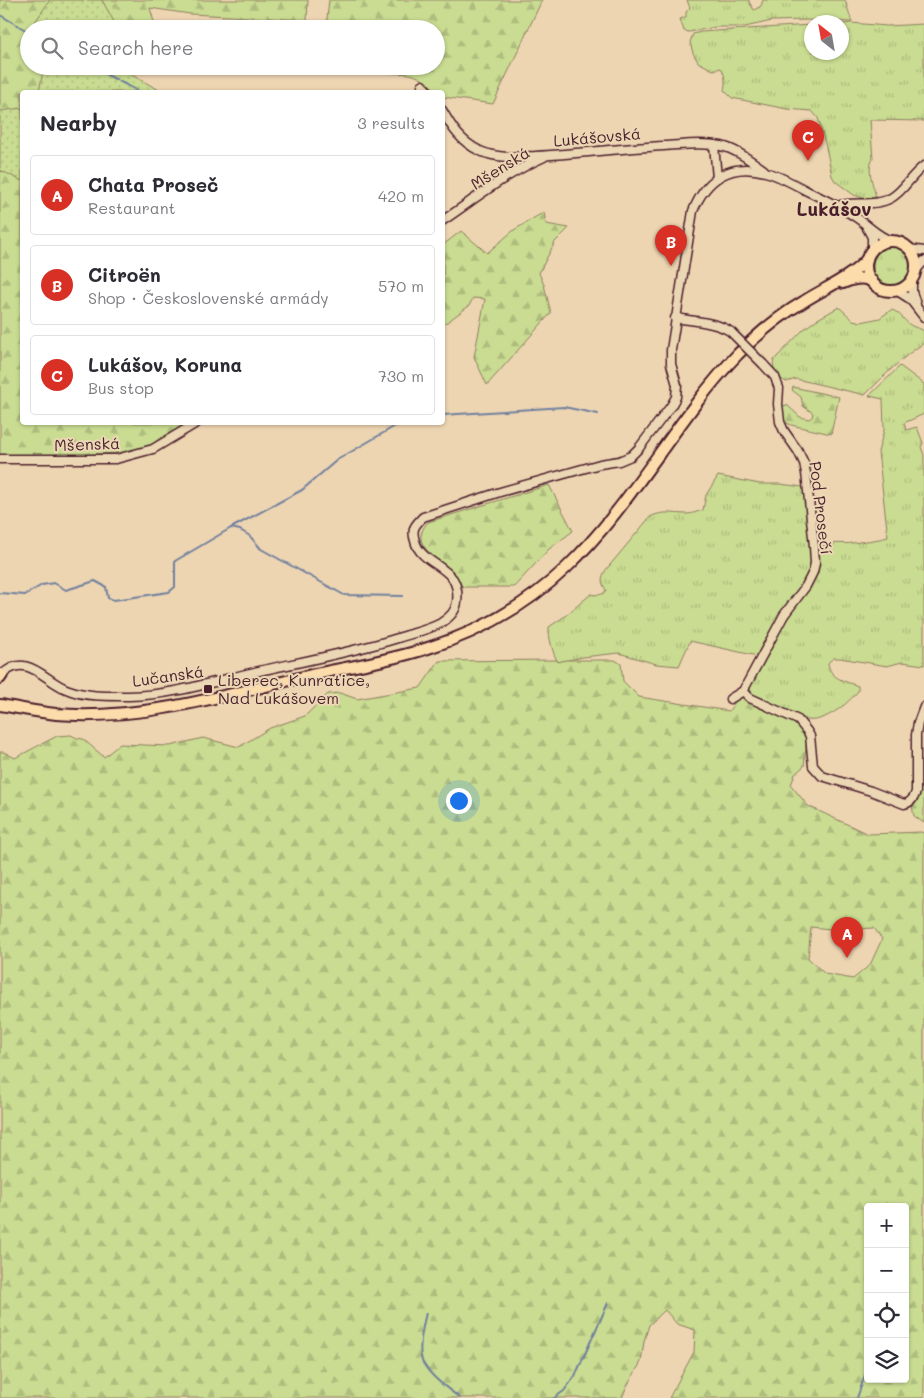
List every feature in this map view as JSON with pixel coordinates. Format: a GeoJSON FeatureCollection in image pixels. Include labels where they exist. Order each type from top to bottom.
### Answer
{"type":"FeatureCollection","features":[{"type":"Feature","properties":{"kind":"main road"},"geometry":{"type":"LineString","coordinates":[[0,705],[67,714],[128,713],[160,709],[225,696],[427,648],[484,626],[541,589],[565,569],[602,529],[642,478],[683,420],[723,370],[761,332],[802,302],[859,268],[880,244],[892,241],[898,242],[909,248],[915,259],[914,275],[905,286],[896,290],[882,289],[864,279],[852,279],[823,290]]}},
{"type":"Feature","properties":{"kind":"main road"},"geometry":{"type":"LineString","coordinates":[[869,255],[867,271],[872,282]]}},
{"type":"Feature","properties":{"kind":"street"},"geometry":{"type":"LineString","coordinates":[[422,85],[428,90]]}},
{"type":"Feature","properties":{"kind":"street","name":"Lukášovská"},"geometry":{"type":"LineString","coordinates":[[445,115],[461,139],[480,151],[499,157],[700,144],[722,146],[741,155],[768,172],[837,206],[880,236],[892,241]]}},
{"type":"Feature","properties":{"kind":"street"},"geometry":{"type":"LineString","coordinates":[[714,146],[717,178],[731,171],[756,170],[768,172]]}},
{"type":"Feature","properties":{"kind":"street","name":"Mšenská"},"geometry":{"type":"LineString","coordinates":[[445,219],[502,180],[530,163],[548,155]]}},
{"type":"Feature","properties":{"kind":"street"},"geometry":{"type":"LineString","coordinates":[[837,206],[881,202],[889,199],[896,195],[912,176],[924,166]]}},
{"type":"Feature","properties":{"kind":"street","name":"Lučanská"},"geometry":{"type":"LineString","coordinates":[[1,675],[11,668],[26,666],[39,671],[63,688],[79,693],[120,696],[151,694],[214,683],[345,652],[442,624],[453,614],[458,593],[453,579],[425,556],[416,545],[412,533],[416,524],[423,517],[500,492],[631,456],[671,406],[676,397],[677,384],[671,364],[671,350],[693,211],[702,191],[717,178]]}},
{"type":"Feature","properties":{"kind":"street"},"geometry":{"type":"LineString","coordinates":[[865,224],[872,237],[869,255]]}},
{"type":"Feature","properties":{"kind":"street"},"geometry":{"type":"LineString","coordinates":[[909,248],[924,251]]}},
{"type":"Feature","properties":{"kind":"street"},"geometry":{"type":"LineString","coordinates":[[922,313],[912,292],[914,275],[924,262]]}},
{"type":"Feature","properties":{"kind":"street"},"geometry":{"type":"LineString","coordinates":[[896,290],[908,297],[922,313]]}},
{"type":"Feature","properties":{"kind":"street","name":"Pod Prosečí"},"geometry":{"type":"LineString","coordinates":[[675,318],[726,328],[775,377],[779,388],[780,422],[804,463],[814,562],[810,579],[784,615],[743,691]]}},
{"type":"Feature","properties":{"kind":"street","name":"Mšenská"},"geometry":{"type":"LineString","coordinates":[[0,459],[116,459],[153,449],[193,425]]}},
{"type":"Feature","properties":{"kind":"street"},"geometry":{"type":"LineString","coordinates":[[730,699],[743,691],[750,698],[798,720],[810,736],[813,766],[822,776],[871,791],[904,804],[908,804],[916,792],[916,735],[924,707]]}},
{"type":"Feature","properties":{"kind":"green space"},"geometry":{"type":"Polygon","coordinates":[[[0,0],[308,0],[307,20],[190,14],[150,8],[153,20],[20,20],[20,75],[93,75],[97,90],[20,90],[20,111],[0,112],[0,0]]]}},
{"type":"Feature","properties":{"kind":"green space"},"geometry":{"type":"Polygon","coordinates":[[[50,0],[102,0],[113,20],[36,20],[50,0]]]}},
{"type":"Feature","properties":{"kind":"green space"},"geometry":{"type":"Polygon","coordinates":[[[329,0],[542,0],[493,104],[445,97],[445,90],[435,90],[413,75],[445,75],[445,20],[327,19],[329,0]]]}},
{"type":"Feature","properties":{"kind":"green space"},"geometry":{"type":"Polygon","coordinates":[[[687,0],[749,0],[754,10],[761,6],[763,0],[845,0],[852,22],[849,22],[849,15],[804,15],[804,20],[772,21],[745,27],[716,27],[689,32],[684,31],[680,19],[686,17],[686,12],[690,8],[687,0]]]}},
{"type":"Feature","properties":{"kind":"green space"},"geometry":{"type":"Polygon","coordinates":[[[849,23],[887,26],[924,24],[924,121],[870,120],[873,159],[870,173],[876,197],[863,198],[854,195],[835,181],[832,176],[818,118],[812,111],[787,109],[732,98],[724,90],[725,79],[721,68],[713,70],[698,62],[690,42],[693,34],[700,32],[804,25],[804,60],[849,60],[849,23]]]}},
{"type":"Feature","properties":{"kind":"green space"},"geometry":{"type":"Polygon","coordinates":[[[42,75],[132,75],[159,90],[39,90],[42,75]]]}},
{"type":"Feature","properties":{"kind":"green space"},"geometry":{"type":"Polygon","coordinates":[[[20,108],[20,180],[0,170],[0,111],[20,108]]]}},
{"type":"Feature","properties":{"kind":"green space"},"geometry":{"type":"Polygon","coordinates":[[[0,171],[20,176],[20,425],[186,425],[151,446],[121,453],[15,457],[0,455],[0,171]]]}},
{"type":"Feature","properties":{"kind":"green space"},"geometry":{"type":"Polygon","coordinates":[[[544,212],[546,224],[569,228],[555,242],[539,273],[551,313],[487,385],[474,357],[485,299],[473,298],[469,306],[445,324],[445,243],[461,231],[487,253],[514,230],[544,212]]]}},
{"type":"Feature","properties":{"kind":"green space"},"geometry":{"type":"Polygon","coordinates":[[[892,247],[906,252],[911,266],[906,280],[892,285],[878,280],[873,266],[878,252],[892,247]]]}},
{"type":"Feature","properties":{"kind":"green space"},"geometry":{"type":"Polygon","coordinates":[[[839,307],[853,320],[861,322],[880,318],[891,310],[894,311],[912,326],[924,331],[924,343],[886,374],[865,395],[796,379],[786,382],[783,380],[774,369],[774,360],[804,329],[839,307]]]}},
{"type":"Feature","properties":{"kind":"green space"},"geometry":{"type":"Polygon","coordinates":[[[900,366],[924,384],[924,414],[904,423],[906,430],[917,427],[923,443],[921,447],[924,455],[924,665],[902,662],[887,666],[833,658],[828,663],[832,673],[843,681],[858,686],[858,691],[836,711],[821,718],[808,720],[756,698],[750,688],[777,634],[814,580],[819,549],[831,544],[853,543],[888,537],[878,452],[884,430],[883,399],[869,396],[900,366]]]}},
{"type":"Feature","properties":{"kind":"green space"},"geometry":{"type":"Polygon","coordinates":[[[793,387],[839,397],[831,434],[791,425],[783,421],[782,406],[787,405],[800,417],[809,419],[812,417],[813,413],[803,406],[801,397],[792,390],[793,387]]]}},
{"type":"Feature","properties":{"kind":"green space"},"geometry":{"type":"Polygon","coordinates":[[[718,476],[760,484],[803,487],[813,555],[812,568],[808,579],[760,654],[757,656],[690,641],[679,666],[656,664],[619,653],[558,662],[551,645],[549,627],[591,594],[600,595],[605,592],[602,580],[605,571],[650,517],[664,513],[689,514],[703,510],[706,495],[718,476]]]}},
{"type":"Feature","properties":{"kind":"green space"},"geometry":{"type":"Polygon","coordinates":[[[549,485],[573,531],[549,549],[514,587],[463,587],[453,573],[432,555],[423,544],[422,530],[428,522],[549,485]]]}},
{"type":"Feature","properties":{"kind":"green space"},"geometry":{"type":"Polygon","coordinates":[[[557,660],[558,662],[566,660],[615,660],[621,664],[623,681],[639,697],[729,711],[739,696],[797,722],[807,736],[804,766],[795,774],[791,785],[808,806],[868,834],[924,833],[924,1398],[669,1398],[694,1352],[695,1330],[677,1324],[665,1310],[649,1325],[644,1341],[641,1362],[622,1398],[0,1398],[0,752],[15,758],[57,736],[71,735],[83,739],[104,757],[120,744],[170,746],[203,738],[239,747],[270,728],[305,716],[328,694],[340,693],[357,699],[420,688],[439,661],[557,660]],[[811,927],[808,958],[825,974],[853,979],[870,965],[882,939],[874,928],[840,930],[811,927]]]}},
{"type":"Feature","properties":{"kind":"green space"},"geometry":{"type":"Polygon","coordinates":[[[920,788],[924,789],[924,823],[914,816],[912,806],[916,801],[920,788]]]}},
{"type":"Feature","properties":{"kind":"waterway"},"geometry":{"type":"LineString","coordinates":[[0,15],[20,27]]}},
{"type":"Feature","properties":{"kind":"waterway"},"geometry":{"type":"LineString","coordinates":[[107,75],[136,90]]}},
{"type":"Feature","properties":{"kind":"waterway"},"geometry":{"type":"LineString","coordinates":[[445,415],[564,407],[598,414]]}},
{"type":"Feature","properties":{"kind":"waterway"},"geometry":{"type":"LineString","coordinates":[[0,593],[25,595],[42,585],[54,583],[66,590],[95,581],[106,587],[108,598],[114,600],[169,592],[175,587],[175,561],[302,490],[337,460],[397,425]]}},
{"type":"Feature","properties":{"kind":"waterway"},"geometry":{"type":"LineString","coordinates":[[231,528],[240,530],[250,536],[261,549],[344,595],[403,596]]}},
{"type":"Feature","properties":{"kind":"waterway"},"geometry":{"type":"LineString","coordinates":[[554,1398],[564,1391],[575,1376],[608,1303]]}},
{"type":"Feature","properties":{"kind":"waterway"},"geometry":{"type":"LineString","coordinates":[[426,1313],[422,1331],[421,1358],[435,1378],[460,1398]]}},
{"type":"Feature","properties":{"kind":"waterway"},"geometry":{"type":"LineString","coordinates":[[857,1398],[864,1378]]}},
{"type":"Feature","properties":{"kind":"place","name":"Lukášov, Koruna"},"geometry":{"type":"Point","coordinates":[808,161]}},
{"type":"Feature","properties":{"kind":"place","name":"Citroën"},"geometry":{"type":"Point","coordinates":[671,266]}},
{"type":"Feature","properties":{"kind":"place","name":"Liberec, Kunratice, Nad Lukášovem"},"geometry":{"type":"Point","coordinates":[208,689]}},
{"type":"Feature","properties":{"kind":"place","name":"Chata Proseč"},"geometry":{"type":"Point","coordinates":[847,958]}},
{"type":"Feature","properties":{"kind":"district","name":"Lukášov"},"geometry":{"type":"Point","coordinates":[834,209]}}]}
